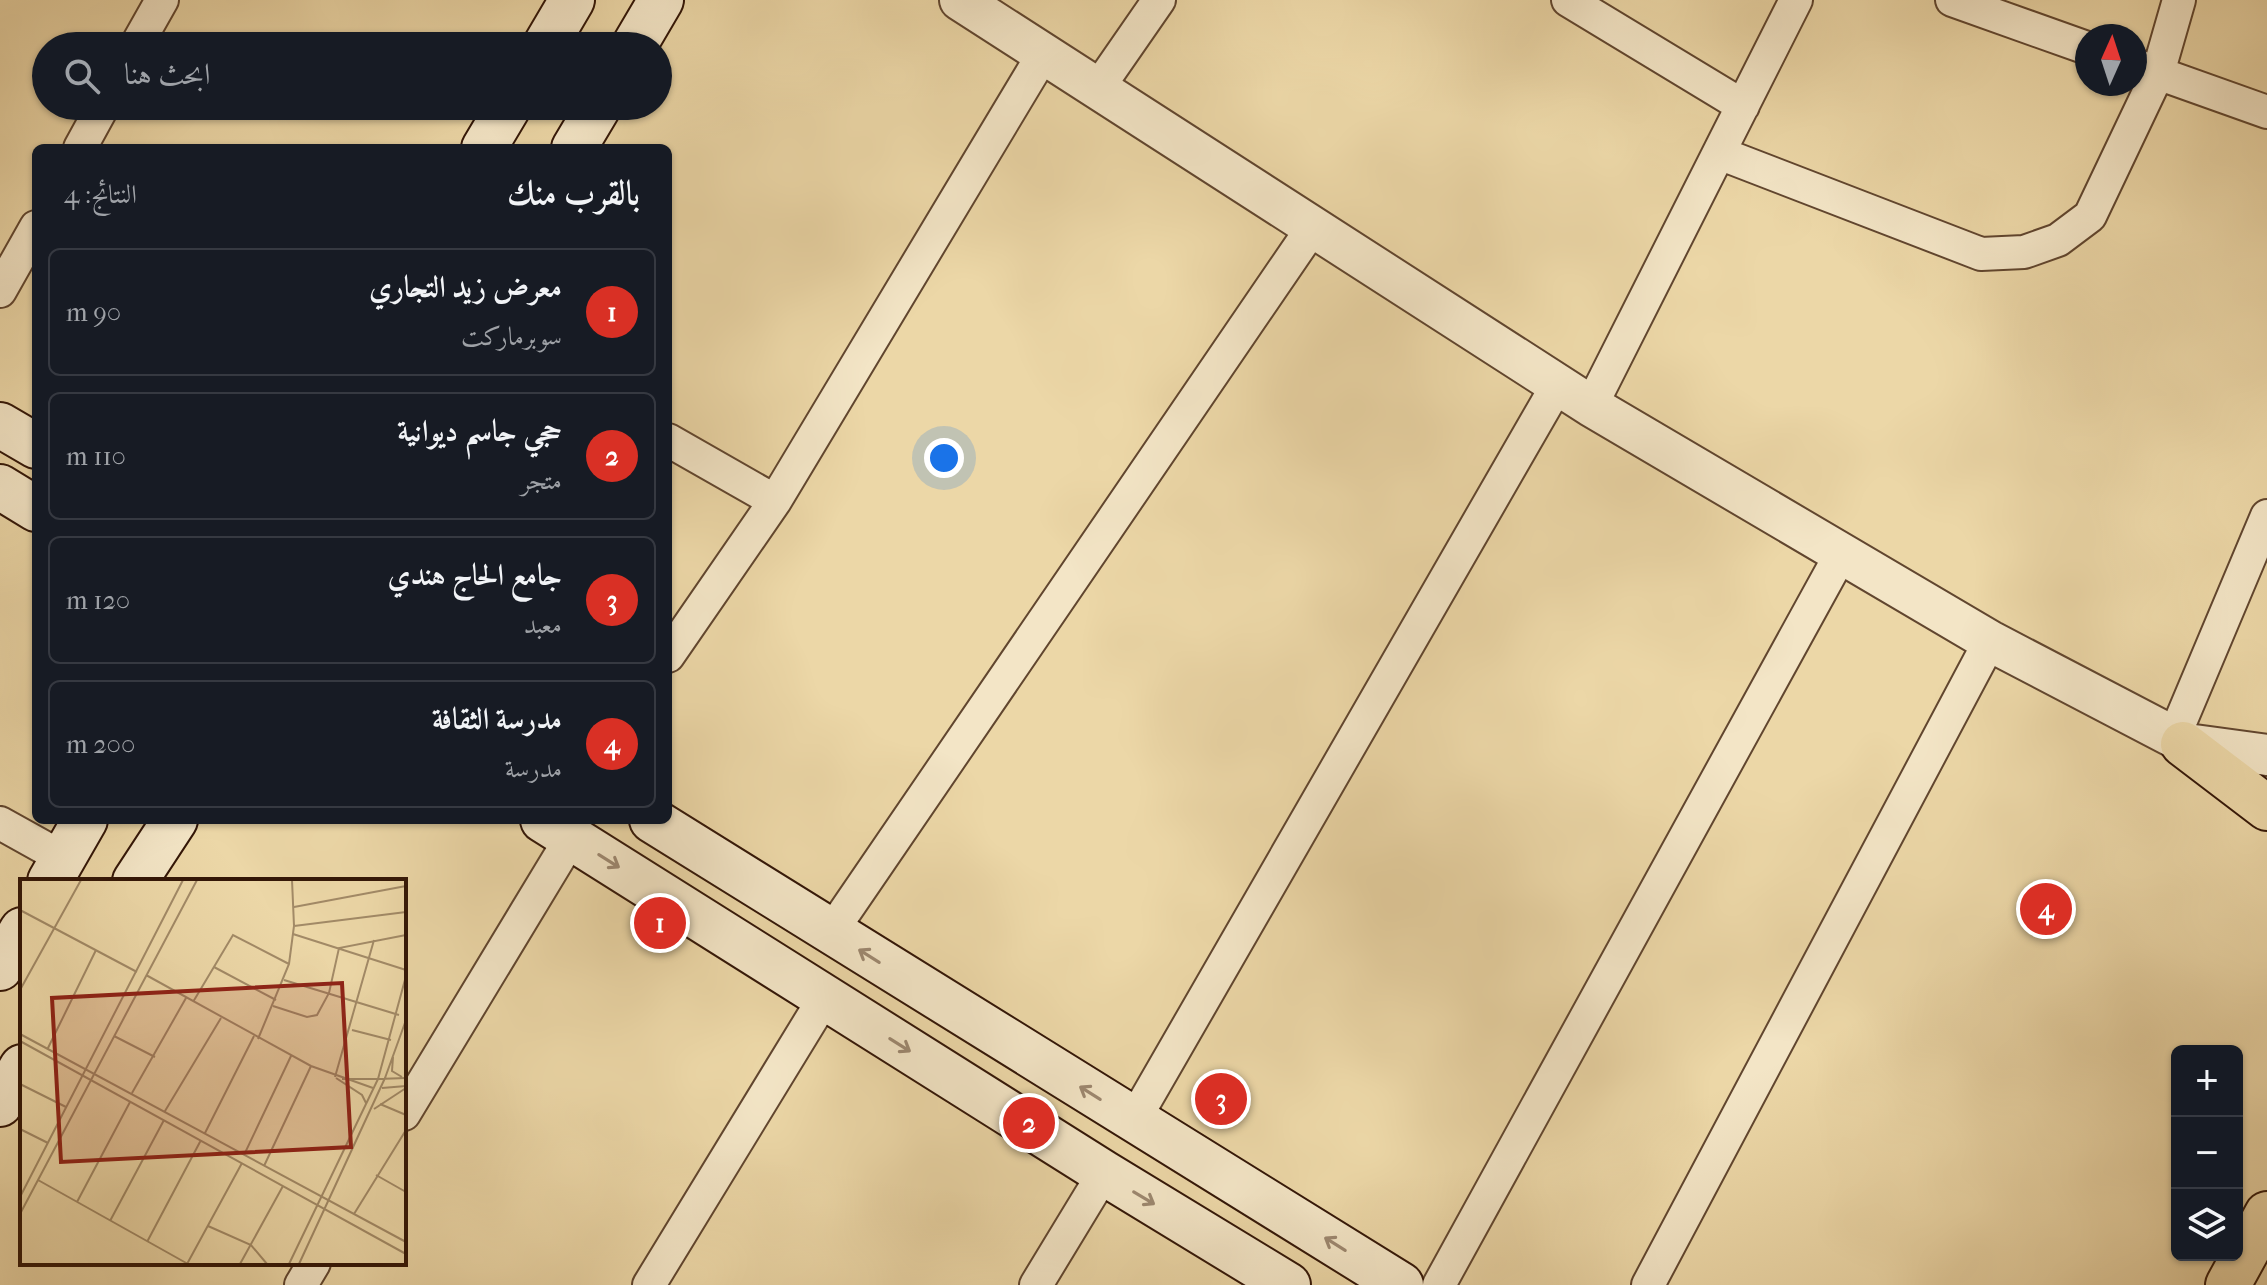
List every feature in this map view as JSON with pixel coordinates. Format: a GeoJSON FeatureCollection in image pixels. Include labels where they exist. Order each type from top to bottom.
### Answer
{"type":"FeatureCollection","features":[{"type":"Feature","properties":{"kind":"main road"},"geometry":{"type":"LineString","coordinates":[[553,32],[572,0]]}},
{"type":"Feature","properties":{"kind":"main road"},"geometry":{"type":"LineString","coordinates":[[642,32],[661,0]]}},
{"type":"Feature","properties":{"kind":"main road"},"geometry":{"type":"LineString","coordinates":[[486,144],[501,120]]}},
{"type":"Feature","properties":{"kind":"main road"},"geometry":{"type":"LineString","coordinates":[[576,144],[591,120]]}},
{"type":"Feature","properties":{"kind":"main road"},"geometry":{"type":"LineString","coordinates":[[0,425],[32,444]]}},
{"type":"Feature","properties":{"kind":"main road"},"geometry":{"type":"LineString","coordinates":[[0,487],[32,507]]}},
{"type":"Feature","properties":{"kind":"main road"},"geometry":{"type":"LineString","coordinates":[[2178,741],[2267,808]]}},
{"type":"Feature","properties":{"kind":"main road"},"geometry":{"type":"LineString","coordinates":[[57,870],[83,824]]}},
{"type":"Feature","properties":{"kind":"main road"},"geometry":{"type":"LineString","coordinates":[[136,879],[172,824]]}},
{"type":"Feature","properties":{"kind":"main road"},"geometry":{"type":"LineString","coordinates":[[658,824],[1401,1285]]}},
{"type":"Feature","properties":{"kind":"main road"},"geometry":{"type":"LineString","coordinates":[[557,829],[1288,1285]]}},
{"type":"Feature","properties":{"kind":"main road"},"geometry":{"type":"LineString","coordinates":[[0,968],[20,933]]}},
{"type":"Feature","properties":{"kind":"main road"},"geometry":{"type":"LineString","coordinates":[[0,1104],[20,1070]]}},
{"type":"Feature","properties":{"kind":"main road"},"geometry":{"type":"LineString","coordinates":[[2228,1285],[2267,1214]]}},
{"type":"Feature","properties":{"kind":"street"},"geometry":{"type":"LineString","coordinates":[[144,32],[162,0]]}},
{"type":"Feature","properties":{"kind":"street"},"geometry":{"type":"LineString","coordinates":[[960,0],[1591,406],[1990,641],[2178,741],[2267,783]]}},
{"type":"Feature","properties":{"kind":"street"},"geometry":{"type":"LineString","coordinates":[[1098,88],[1159,0]]}},
{"type":"Feature","properties":{"kind":"street"},"geometry":{"type":"LineString","coordinates":[[1568,0],[1743,106]]}},
{"type":"Feature","properties":{"kind":"street"},"geometry":{"type":"LineString","coordinates":[[1591,406],[1796,0]]}},
{"type":"Feature","properties":{"kind":"street"},"geometry":{"type":"LineString","coordinates":[[1952,0],[2075,44]]}},
{"type":"Feature","properties":{"kind":"street"},"geometry":{"type":"LineString","coordinates":[[2179,0],[2147,69],[2267,112]]}},
{"type":"Feature","properties":{"kind":"street"},"geometry":{"type":"LineString","coordinates":[[672,650],[775,501],[1044,53]]}},
{"type":"Feature","properties":{"kind":"street"},"geometry":{"type":"LineString","coordinates":[[1719,153],[1981,254],[2024,252],[2058,240],[2090,216],[2137,96]]}},
{"type":"Feature","properties":{"kind":"street"},"geometry":{"type":"LineString","coordinates":[[82,144],[95,120]]}},
{"type":"Feature","properties":{"kind":"street"},"geometry":{"type":"LineString","coordinates":[[831,932],[1313,227]]}},
{"type":"Feature","properties":{"kind":"street"},"geometry":{"type":"LineString","coordinates":[[0,291],[32,234]]}},
{"type":"Feature","properties":{"kind":"street"},"geometry":{"type":"LineString","coordinates":[[1134,1120],[1558,384]]}},
{"type":"Feature","properties":{"kind":"street"},"geometry":{"type":"LineString","coordinates":[[672,442],[775,501]]}},
{"type":"Feature","properties":{"kind":"street"},"geometry":{"type":"LineString","coordinates":[[2178,741],[2267,516]]}},
{"type":"Feature","properties":{"kind":"street"},"geometry":{"type":"LineString","coordinates":[[1439,1285],[1841,554]]}},
{"type":"Feature","properties":{"kind":"street"},"geometry":{"type":"LineString","coordinates":[[1648,1285],[1990,641]]}},
{"type":"Feature","properties":{"kind":"street"},"geometry":{"type":"LineString","coordinates":[[2178,741],[2267,755]]}},
{"type":"Feature","properties":{"kind":"street"},"geometry":{"type":"LineString","coordinates":[[0,823],[57,870]]}},
{"type":"Feature","properties":{"kind":"street"},"geometry":{"type":"LineString","coordinates":[[406,1110],[557,829]]}},
{"type":"Feature","properties":{"kind":"street"},"geometry":{"type":"LineString","coordinates":[[649,1285],[825,997]]}},
{"type":"Feature","properties":{"kind":"street"},"geometry":{"type":"LineString","coordinates":[[1036,1285],[1104,1173]]}},
{"type":"Feature","properties":{"kind":"street"},"geometry":{"type":"LineString","coordinates":[[301,1285],[313,1265]]}},
{"type":"Feature","properties":{"kind":"place","name":"مدرسة الثقافة"},"geometry":{"type":"Point","coordinates":[2046,909]}},
{"type":"Feature","properties":{"kind":"place","name":"معرض زيد التجاري"},"geometry":{"type":"Point","coordinates":[660,923]}},
{"type":"Feature","properties":{"kind":"place","name":"جامع الحاج هندي"},"geometry":{"type":"Point","coordinates":[1221,1099]}},
{"type":"Feature","properties":{"kind":"place","name":"حجي جاسم ديوانية"},"geometry":{"type":"Point","coordinates":[1029,1123]}}]}
